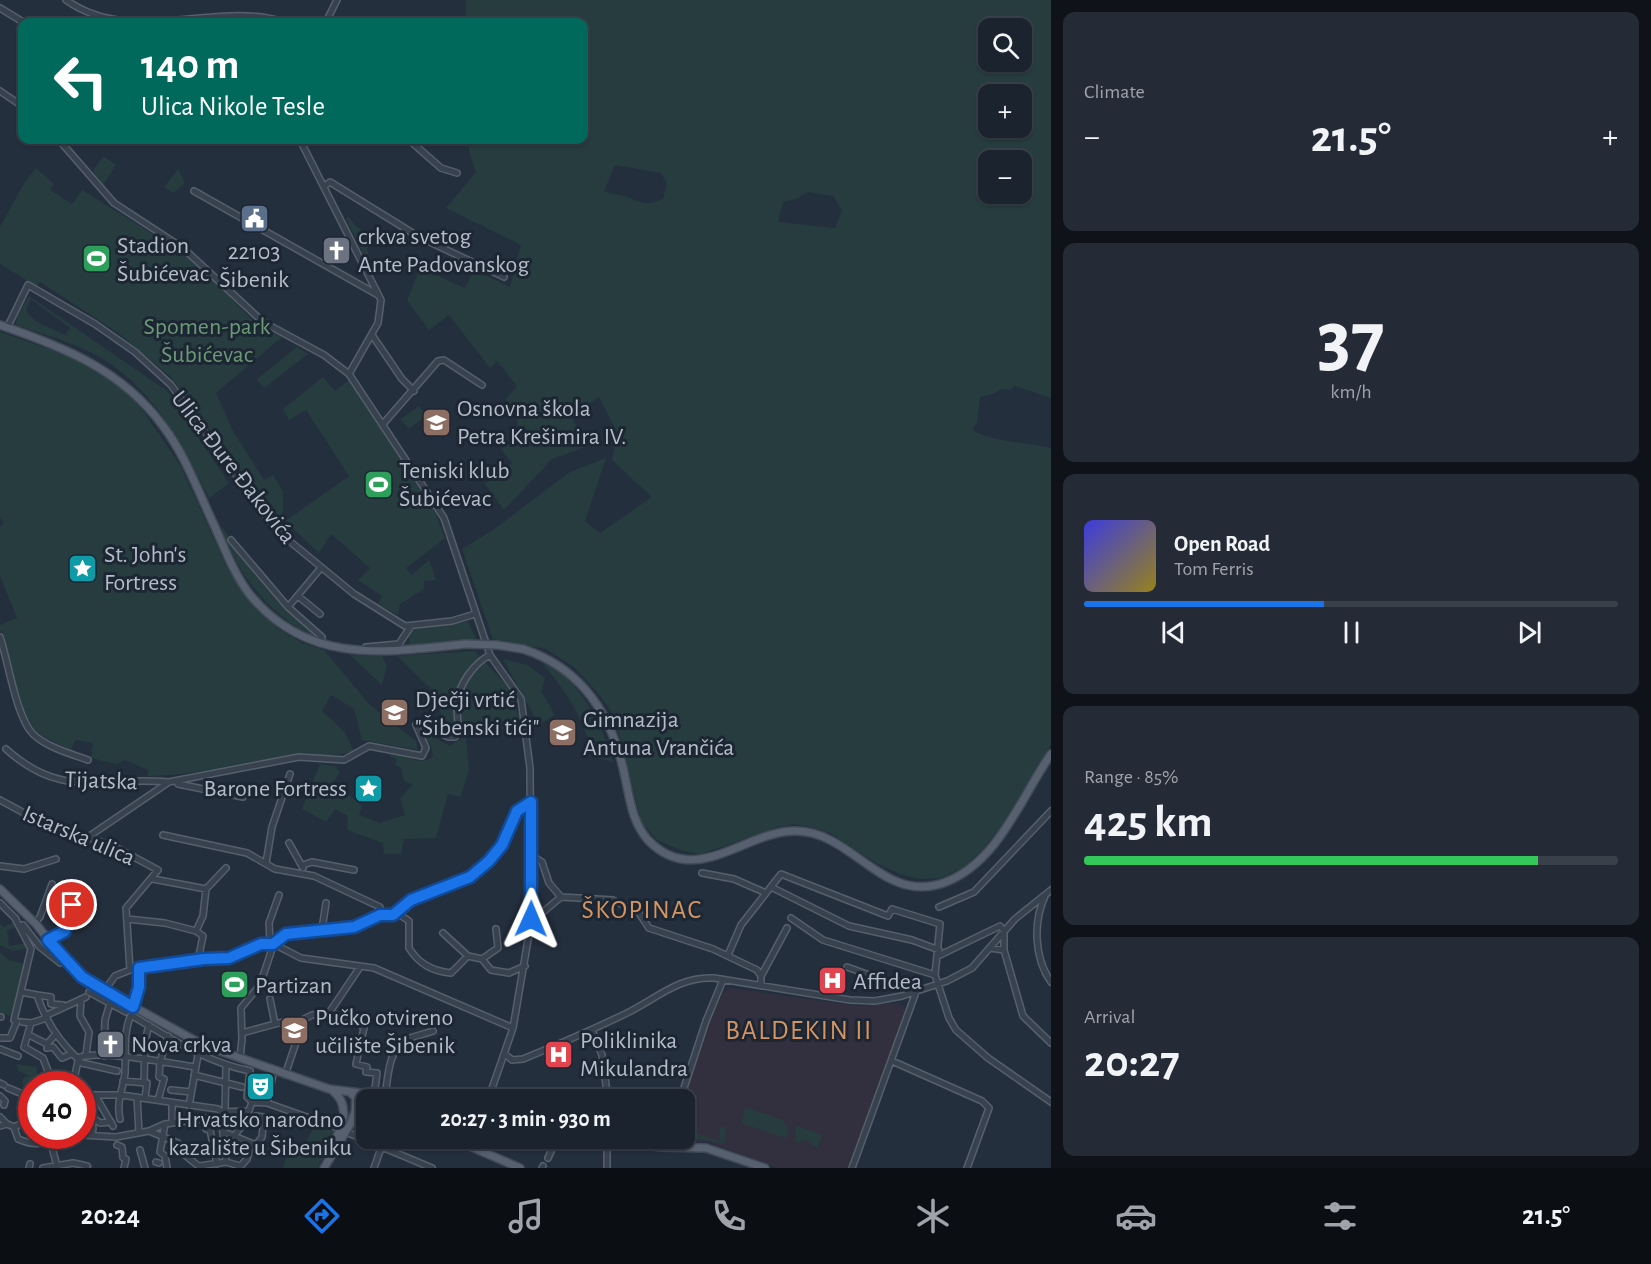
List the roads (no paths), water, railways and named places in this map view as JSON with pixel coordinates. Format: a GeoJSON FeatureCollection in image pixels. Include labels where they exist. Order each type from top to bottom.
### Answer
{"type":"FeatureCollection","features":[{"type":"Feature","properties":{"kind":"main road"},"geometry":{"type":"LineString","coordinates":[[4,327],[52,342],[85,358],[116,377],[150,410],[182,458],[231,562],[250,594],[285,627],[309,639],[350,651],[386,652],[466,644],[497,645],[524,650],[562,667],[591,694],[607,718],[615,737],[637,823],[655,846],[688,859],[716,857],[777,833],[799,831],[824,837],[893,881],[914,886],[938,885],[961,874],[988,851],[1051,754]]}},
{"type":"Feature","properties":{"kind":"main road"},"geometry":{"type":"LineString","coordinates":[[0,889],[35,923],[76,971],[130,1011],[240,1060],[329,1089],[356,1095]]}},
{"type":"Feature","properties":{"kind":"main road"},"geometry":{"type":"LineString","coordinates":[[329,1089],[338,1096],[345,1113]]}},
{"type":"Feature","properties":{"kind":"main road"},"geometry":{"type":"LineString","coordinates":[[324,1168],[346,1132],[355,1112],[356,1095]]}},
{"type":"Feature","properties":{"kind":"main road"},"geometry":{"type":"LineString","coordinates":[[330,1156],[345,1113],[356,1095]]}},
{"type":"Feature","properties":{"kind":"main road"},"geometry":{"type":"LineString","coordinates":[[695,1148],[706,1148],[747,1165],[765,1168]]}},
{"type":"Feature","properties":{"kind":"main road"},"geometry":{"type":"LineString","coordinates":[[477,1149],[520,1168]]}},
{"type":"Feature","properties":{"kind":"street"},"geometry":{"type":"LineString","coordinates":[[66,0],[87,12],[104,18]]}},
{"type":"Feature","properties":{"kind":"street"},"geometry":{"type":"LineString","coordinates":[[328,18],[336,0]]}},
{"type":"Feature","properties":{"kind":"street"},"geometry":{"type":"LineString","coordinates":[[0,8],[18,19]]}},
{"type":"Feature","properties":{"kind":"street"},"geometry":{"type":"LineString","coordinates":[[122,18],[243,10],[274,18]]}},
{"type":"Feature","properties":{"kind":"street"},"geometry":{"type":"LineString","coordinates":[[0,91],[18,103]]}},
{"type":"Feature","properties":{"kind":"street"},"geometry":{"type":"LineString","coordinates":[[62,144],[114,202],[183,248],[263,322],[324,355],[349,374],[444,518],[490,655],[521,699],[527,738],[531,802],[531,922],[513,1028],[492,1089]]}},
{"type":"Feature","properties":{"kind":"street"},"geometry":{"type":"LineString","coordinates":[[302,144],[379,296],[380,317],[349,374]]}},
{"type":"Feature","properties":{"kind":"street"},"geometry":{"type":"LineString","coordinates":[[414,144],[441,168],[457,173]]}},
{"type":"Feature","properties":{"kind":"street"},"geometry":{"type":"LineString","coordinates":[[324,186],[330,182],[419,237],[504,277]]}},
{"type":"Feature","properties":{"kind":"street"},"geometry":{"type":"LineString","coordinates":[[194,191],[379,296]]}},
{"type":"Feature","properties":{"kind":"street","name":"Ulica Đure Đakovića"},"geometry":{"type":"LineString","coordinates":[[4,327],[28,285],[95,324],[135,352],[171,385],[276,530],[320,569],[402,624],[411,626]]}},
{"type":"Feature","properties":{"kind":"street"},"geometry":{"type":"LineString","coordinates":[[372,335],[402,379],[414,391]]}},
{"type":"Feature","properties":{"kind":"street"},"geometry":{"type":"LineString","coordinates":[[383,424],[414,391],[432,365],[438,361],[444,360],[482,386]]}},
{"type":"Feature","properties":{"kind":"street","name":"Ulica Đure Đakovića"},"geometry":{"type":"LineString","coordinates":[[231,540],[288,607],[322,637]]}},
{"type":"Feature","properties":{"kind":"street"},"geometry":{"type":"LineString","coordinates":[[288,607],[320,569]]}},
{"type":"Feature","properties":{"kind":"street"},"geometry":{"type":"LineString","coordinates":[[297,596],[320,614]]}},
{"type":"Feature","properties":{"kind":"street"},"geometry":{"type":"LineString","coordinates":[[366,647],[399,644],[411,626],[452,621],[475,614]]}},
{"type":"Feature","properties":{"kind":"street"},"geometry":{"type":"LineString","coordinates":[[0,637],[9,673],[32,733],[50,744],[88,760]]}},
{"type":"Feature","properties":{"kind":"street","name":"Tijatska"},"geometry":{"type":"LineString","coordinates":[[6,749],[30,767],[59,781],[88,784],[177,781],[299,757],[348,759],[369,746],[422,756],[426,751],[415,728],[418,723],[455,737],[458,730],[457,703],[460,693],[477,662],[490,655]]}},
{"type":"Feature","properties":{"kind":"street"},"geometry":{"type":"LineString","coordinates":[[266,863],[272,827],[290,774]]}},
{"type":"Feature","properties":{"kind":"street"},"geometry":{"type":"LineString","coordinates":[[177,781],[178,784],[243,797]]}},
{"type":"Feature","properties":{"kind":"street"},"geometry":{"type":"LineString","coordinates":[[88,837],[169,782]]}},
{"type":"Feature","properties":{"kind":"street","name":"Istarska ulica"},"geometry":{"type":"LineString","coordinates":[[0,800],[26,814],[119,849],[158,870],[153,879]]}},
{"type":"Feature","properties":{"kind":"street"},"geometry":{"type":"LineString","coordinates":[[104,991],[115,976],[130,970],[229,958],[272,943],[286,934],[354,927],[380,915],[398,913],[411,900],[470,877],[489,861],[502,845],[517,811],[531,802]]}},
{"type":"Feature","properties":{"kind":"street"},"geometry":{"type":"LineString","coordinates":[[939,907],[974,892],[1051,811]]}},
{"type":"Feature","properties":{"kind":"street"},"geometry":{"type":"LineString","coordinates":[[163,835],[248,853],[275,869],[302,873],[328,882],[380,907],[380,915]]}},
{"type":"Feature","properties":{"kind":"street"},"geometry":{"type":"LineString","coordinates":[[289,843],[303,865],[302,873]]}},
{"type":"Feature","properties":{"kind":"street"},"geometry":{"type":"LineString","coordinates":[[531,855],[542,862],[549,883],[561,897]]}},
{"type":"Feature","properties":{"kind":"street"},"geometry":{"type":"LineString","coordinates":[[0,866],[24,869],[57,859]]}},
{"type":"Feature","properties":{"kind":"street"},"geometry":{"type":"LineString","coordinates":[[303,865],[312,862],[354,870]]}},
{"type":"Feature","properties":{"kind":"street"},"geometry":{"type":"LineString","coordinates":[[196,931],[203,916],[206,889],[226,868]]}},
{"type":"Feature","properties":{"kind":"street"},"geometry":{"type":"LineString","coordinates":[[702,873],[734,879],[766,893]]}},
{"type":"Feature","properties":{"kind":"street"},"geometry":{"type":"LineString","coordinates":[[728,955],[741,925],[778,876],[784,874],[888,916],[892,909],[940,924],[939,953],[935,975],[949,1018],[965,1041],[1051,1102]]}},
{"type":"Feature","properties":{"kind":"street"},"geometry":{"type":"LineString","coordinates":[[130,970],[126,908],[153,879],[206,889]]}},
{"type":"Feature","properties":{"kind":"street"},"geometry":{"type":"LineString","coordinates":[[35,923],[52,884]]}},
{"type":"Feature","properties":{"kind":"street"},"geometry":{"type":"LineString","coordinates":[[771,887],[849,926],[912,940],[939,953]]}},
{"type":"Feature","properties":{"kind":"street"},"geometry":{"type":"LineString","coordinates":[[505,1054],[512,1060],[523,1059],[592,1030],[686,981],[703,978],[863,1001],[887,1000],[916,992],[972,968],[1024,910],[1051,890]]}},
{"type":"Feature","properties":{"kind":"street"},"geometry":{"type":"LineString","coordinates":[[1045,894],[1037,921],[1038,948],[1044,973],[1051,982]]}},
{"type":"Feature","properties":{"kind":"street"},"geometry":{"type":"LineString","coordinates":[[240,1060],[241,1008],[260,985],[272,943],[269,923],[279,895]]}},
{"type":"Feature","properties":{"kind":"street"},"geometry":{"type":"LineString","coordinates":[[531,922],[561,897],[613,900],[639,913],[649,928],[728,955],[757,970],[761,976]]}},
{"type":"Feature","properties":{"kind":"street"},"geometry":{"type":"LineString","coordinates":[[0,903],[40,947],[60,963]]}},
{"type":"Feature","properties":{"kind":"street"},"geometry":{"type":"LineString","coordinates":[[48,940],[65,931],[68,914],[74,903]]}},
{"type":"Feature","properties":{"kind":"street"},"geometry":{"type":"LineString","coordinates":[[322,929],[326,903]]}},
{"type":"Feature","properties":{"kind":"street"},"geometry":{"type":"LineString","coordinates":[[398,913],[409,921],[409,948],[426,967],[436,972],[451,973],[468,956]]}},
{"type":"Feature","properties":{"kind":"street"},"geometry":{"type":"LineString","coordinates":[[0,1038],[7,1039],[12,1035],[18,1021],[16,1011],[31,949],[15,918]]}},
{"type":"Feature","properties":{"kind":"street"},"geometry":{"type":"LineString","coordinates":[[791,918],[823,940],[935,975]]}},
{"type":"Feature","properties":{"kind":"street"},"geometry":{"type":"LineString","coordinates":[[127,920],[165,923],[196,931],[203,936],[198,960]]}},
{"type":"Feature","properties":{"kind":"street"},"geometry":{"type":"LineString","coordinates":[[939,953],[1000,926],[1004,931],[1004,950],[1023,1016],[1051,1043]]}},
{"type":"Feature","properties":{"kind":"street"},"geometry":{"type":"LineString","coordinates":[[761,986],[761,976],[787,928]]}},
{"type":"Feature","properties":{"kind":"street"},"geometry":{"type":"LineString","coordinates":[[482,959],[498,948],[496,929]]}},
{"type":"Feature","properties":{"kind":"street"},"geometry":{"type":"LineString","coordinates":[[442,933],[468,956],[482,959],[491,970],[509,973],[525,966]]}},
{"type":"Feature","properties":{"kind":"street"},"geometry":{"type":"LineString","coordinates":[[272,943],[301,958],[374,969],[413,983],[435,995],[513,1028]]}},
{"type":"Feature","properties":{"kind":"street"},"geometry":{"type":"LineString","coordinates":[[990,948],[1004,950]]}},
{"type":"Feature","properties":{"kind":"street"},"geometry":{"type":"LineString","coordinates":[[329,1013],[360,967]]}},
{"type":"Feature","properties":{"kind":"street"},"geometry":{"type":"LineString","coordinates":[[847,967],[903,985],[916,992]]}},
{"type":"Feature","properties":{"kind":"street"},"geometry":{"type":"LineString","coordinates":[[120,1119],[120,1095],[123,1081],[121,1072],[126,1058],[130,1011],[139,987],[139,968]]}},
{"type":"Feature","properties":{"kind":"street"},"geometry":{"type":"LineString","coordinates":[[684,1089],[723,980]]}},
{"type":"Feature","properties":{"kind":"street"},"geometry":{"type":"LineString","coordinates":[[21,992],[46,995],[51,998],[51,1004],[65,1006]]}},
{"type":"Feature","properties":{"kind":"street"},"geometry":{"type":"LineString","coordinates":[[852,1168],[916,992]]}},
{"type":"Feature","properties":{"kind":"street"},"geometry":{"type":"LineString","coordinates":[[37,995],[56,1034],[76,1058],[121,1072]]}},
{"type":"Feature","properties":{"kind":"street"},"geometry":{"type":"LineString","coordinates":[[18,1021],[31,1023],[87,996],[110,1003],[130,1011],[198,1055],[226,1066],[250,1071],[245,1088],[252,1102],[266,1103],[335,1127]]}},
{"type":"Feature","properties":{"kind":"street"},"geometry":{"type":"LineString","coordinates":[[86,1055],[89,1032],[80,1016],[87,996]]}},
{"type":"Feature","properties":{"kind":"street"},"geometry":{"type":"LineString","coordinates":[[270,999],[275,1024]]}},
{"type":"Feature","properties":{"kind":"street"},"geometry":{"type":"LineString","coordinates":[[104,1056],[105,1020],[110,1003]]}},
{"type":"Feature","properties":{"kind":"street"},"geometry":{"type":"LineString","coordinates":[[285,1075],[306,1017],[329,1013],[354,1019],[364,1028],[356,1064],[367,1067],[366,1072],[377,1073],[378,1089]]}},
{"type":"Feature","properties":{"kind":"street"},"geometry":{"type":"LineString","coordinates":[[242,1033],[286,1021],[303,1023]]}},
{"type":"Feature","properties":{"kind":"street"},"geometry":{"type":"LineString","coordinates":[[31,1023],[24,1047],[42,1058],[48,1071]]}},
{"type":"Feature","properties":{"kind":"street"},"geometry":{"type":"LineString","coordinates":[[145,1098],[147,1083],[144,1083],[144,1060],[149,1025]]}},
{"type":"Feature","properties":{"kind":"street"},"geometry":{"type":"LineString","coordinates":[[592,1030],[602,1055],[607,1089]]}},
{"type":"Feature","properties":{"kind":"street"},"geometry":{"type":"LineString","coordinates":[[381,1089],[398,1045],[410,1038],[433,1031]]}},
{"type":"Feature","properties":{"kind":"street"},"geometry":{"type":"LineString","coordinates":[[42,1058],[56,1034]]}},
{"type":"Feature","properties":{"kind":"street"},"geometry":{"type":"LineString","coordinates":[[29,1035],[53,1047],[62,1058],[86,1055],[104,1056],[195,1067]]}},
{"type":"Feature","properties":{"kind":"street"},"geometry":{"type":"LineString","coordinates":[[158,1100],[164,1079],[159,1077],[160,1062],[168,1036]]}},
{"type":"Feature","properties":{"kind":"street"},"geometry":{"type":"LineString","coordinates":[[0,1049],[18,1056]]}},
{"type":"Feature","properties":{"kind":"street"},"geometry":{"type":"LineString","coordinates":[[189,1106],[198,1055]]}},
{"type":"Feature","properties":{"kind":"street"},"geometry":{"type":"LineString","coordinates":[[74,1071],[76,1058]]}},
{"type":"Feature","properties":{"kind":"street"},"geometry":{"type":"LineString","coordinates":[[892,1061],[982,1101],[989,1108],[967,1168]]}},
{"type":"Feature","properties":{"kind":"street"},"geometry":{"type":"LineString","coordinates":[[225,1164],[223,1112],[226,1066]]}},
{"type":"Feature","properties":{"kind":"street"},"geometry":{"type":"LineString","coordinates":[[194,1075],[245,1088]]}},
{"type":"Feature","properties":{"kind":"street"},"geometry":{"type":"LineString","coordinates":[[266,1103],[273,1075]]}},
{"type":"Feature","properties":{"kind":"street"},"geometry":{"type":"LineString","coordinates":[[123,1081],[144,1083]]}},
{"type":"Feature","properties":{"kind":"street"},"geometry":{"type":"LineString","coordinates":[[4,1085],[18,1092]]}},
{"type":"Feature","properties":{"kind":"street"},"geometry":{"type":"LineString","coordinates":[[171,1090],[191,1092]]}},
{"type":"Feature","properties":{"kind":"street"},"geometry":{"type":"LineString","coordinates":[[96,1095],[145,1098],[218,1109],[223,1112]]}},
{"type":"Feature","properties":{"kind":"street"},"geometry":{"type":"LineString","coordinates":[[1,1096],[5,1101],[2,1107]]}},
{"type":"Feature","properties":{"kind":"street"},"geometry":{"type":"LineString","coordinates":[[137,1097],[138,1133]]}},
{"type":"Feature","properties":{"kind":"street"},"geometry":{"type":"LineString","coordinates":[[96,1100],[112,1124],[96,1121]]}},
{"type":"Feature","properties":{"kind":"street"},"geometry":{"type":"LineString","coordinates":[[234,1136],[245,1122],[245,1113],[252,1102]]}},
{"type":"Feature","properties":{"kind":"street"},"geometry":{"type":"LineString","coordinates":[[145,1168],[158,1163],[165,1156],[160,1152],[169,1123],[172,1103]]}},
{"type":"Feature","properties":{"kind":"street"},"geometry":{"type":"LineString","coordinates":[[96,1136],[129,1137],[169,1123],[206,1118],[223,1112],[245,1113]]}},
{"type":"Feature","properties":{"kind":"street"},"geometry":{"type":"LineString","coordinates":[[208,1129],[223,1130],[256,1145],[262,1137],[264,1117],[256,1116]]}},
{"type":"Feature","properties":{"kind":"street"},"geometry":{"type":"LineString","coordinates":[[0,1117],[11,1126],[18,1139]]}},
{"type":"Feature","properties":{"kind":"street"},"geometry":{"type":"LineString","coordinates":[[206,1118],[217,1164]]}},
{"type":"Feature","properties":{"kind":"street"},"geometry":{"type":"LineString","coordinates":[[0,1124],[11,1126],[18,1124]]}},
{"type":"Feature","properties":{"kind":"street"},"geometry":{"type":"LineString","coordinates":[[149,1131],[178,1143],[186,1156],[201,1167],[217,1164],[240,1167],[247,1159],[251,1143]]}},
{"type":"Feature","properties":{"kind":"street"},"geometry":{"type":"LineString","coordinates":[[346,1132],[356,1137]]}},
{"type":"Feature","properties":{"kind":"street"},"geometry":{"type":"LineString","coordinates":[[124,1168],[126,1160],[123,1158],[120,1146],[130,1146]]}},
{"type":"Feature","properties":{"kind":"street"},"geometry":{"type":"LineString","coordinates":[[53,1149],[57,1166]]}},
{"type":"Feature","properties":{"kind":"street"},"geometry":{"type":"LineString","coordinates":[[374,1168],[381,1149]]}},
{"type":"Feature","properties":{"kind":"street"},"geometry":{"type":"LineString","coordinates":[[384,1149],[432,1168]]}},
{"type":"Feature","properties":{"kind":"street"},"geometry":{"type":"LineString","coordinates":[[548,1158],[552,1149]]}},
{"type":"Feature","properties":{"kind":"street"},"geometry":{"type":"LineString","coordinates":[[607,1149],[607,1168]]}},
{"type":"Feature","properties":{"kind":"street"},"geometry":{"type":"LineString","coordinates":[[140,1150],[158,1163]]}},
{"type":"Feature","properties":{"kind":"street"},"geometry":{"type":"LineString","coordinates":[[43,1168],[73,1163],[87,1167]]}},
{"type":"Feature","properties":{"kind":"tunnel"},"geometry":{"type":"LineString","coordinates":[[87,1166],[93,1168]]}},
{"type":"Feature","properties":{"kind":"place","name":"22103 Šibenik"},"geometry":{"type":"Point","coordinates":[254,218]}},
{"type":"Feature","properties":{"kind":"place","name":"crkva svetog Ante Padovanskog"},"geometry":{"type":"Point","coordinates":[337,250]}},
{"type":"Feature","properties":{"kind":"place","name":"Stadion Šubićevac"},"geometry":{"type":"Point","coordinates":[96,259]}},
{"type":"Feature","properties":{"kind":"place","name":"Osnovna škola Petra Krešimira IV."},"geometry":{"type":"Point","coordinates":[436,422]}},
{"type":"Feature","properties":{"kind":"place","name":"Teniski klub Šubićevac"},"geometry":{"type":"Point","coordinates":[378,484]}},
{"type":"Feature","properties":{"kind":"place","name":"St. John's Fortress"},"geometry":{"type":"Point","coordinates":[83,568]}},
{"type":"Feature","properties":{"kind":"place","name":"Dječji vrtić \"Šibenski tići\""},"geometry":{"type":"Point","coordinates":[394,713]}},
{"type":"Feature","properties":{"kind":"place","name":"Gimnazija Antuna Vrančića"},"geometry":{"type":"Point","coordinates":[562,733]}},
{"type":"Feature","properties":{"kind":"place","name":"Barone Fortress"},"geometry":{"type":"Point","coordinates":[368,788]}},
{"type":"Feature","properties":{"kind":"place","name":"Affidea"},"geometry":{"type":"Point","coordinates":[832,981]}},
{"type":"Feature","properties":{"kind":"place","name":"Partizan"},"geometry":{"type":"Point","coordinates":[234,985]}},
{"type":"Feature","properties":{"kind":"place","name":"Pučko otvireno učilište Šibenik"},"geometry":{"type":"Point","coordinates":[294,1031]}},
{"type":"Feature","properties":{"kind":"place","name":"Nova crkva"},"geometry":{"type":"Point","coordinates":[110,1044]}},
{"type":"Feature","properties":{"kind":"place","name":"Poliklinika Mikulandra"},"geometry":{"type":"Point","coordinates":[559,1054]}},
{"type":"Feature","properties":{"kind":"place","name":"Hrvatsko narodno kazalište u Šibeniku"},"geometry":{"type":"Point","coordinates":[260,1086]}},
{"type":"Feature","properties":{"kind":"district","name":"ŠKOPINAC"},"geometry":{"type":"Point","coordinates":[642,909]}},
{"type":"Feature","properties":{"kind":"district","name":"BALDEKIN II"},"geometry":{"type":"Point","coordinates":[799,1030]}},
{"type":"Feature","properties":{"kind":"park label","name":"Spomen-park Šubićevac"},"geometry":{"type":"Point","coordinates":[207,340]}}]}
